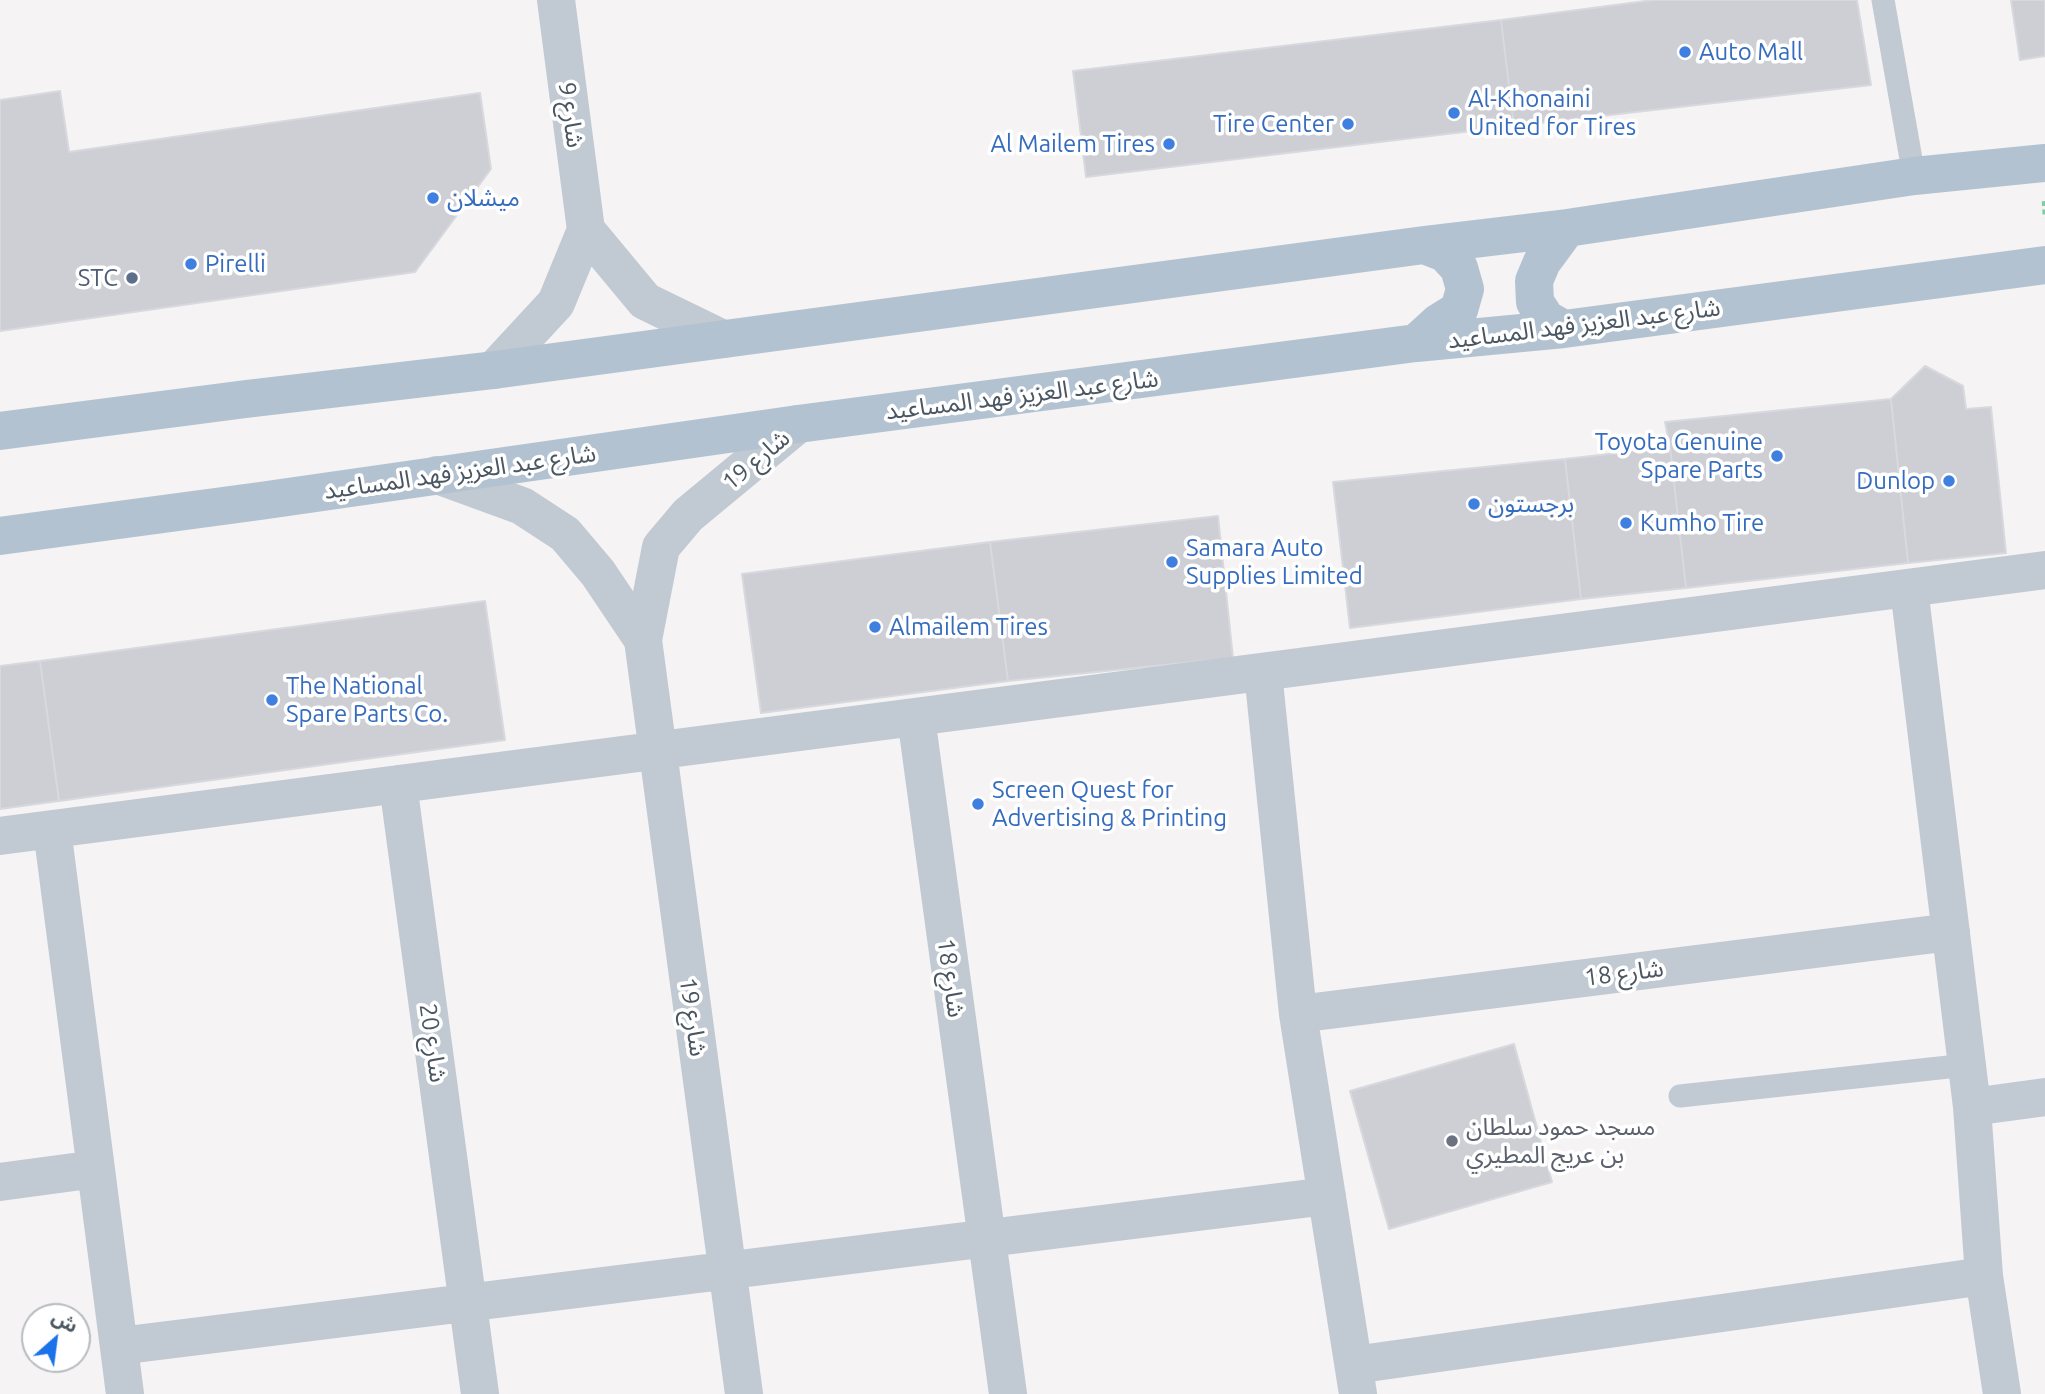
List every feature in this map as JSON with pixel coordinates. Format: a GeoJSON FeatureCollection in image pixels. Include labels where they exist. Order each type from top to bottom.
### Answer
{"type":"FeatureCollection","features":[{"type":"Feature","properties":{"kind":"main road"},"geometry":{"type":"LineString","coordinates":[[0,431],[494,370],[1567,228],[1914,176],[2045,163]]}},
{"type":"Feature","properties":{"kind":"main road"},"geometry":{"type":"LineString","coordinates":[[1564,329],[1546,319],[1535,302],[1534,281],[1542,262],[1567,228]]}},
{"type":"Feature","properties":{"kind":"main road"},"geometry":{"type":"LineString","coordinates":[[1416,343],[1438,323],[1459,310],[1465,289],[1460,268],[1445,253],[1424,245]]}},
{"type":"Feature","properties":{"kind":"main road","name":"شارع عبد العزيز فهد المساعيد"},"geometry":{"type":"LineString","coordinates":[[0,536],[798,424],[1416,343],[1564,329],[2045,265]]}},
{"type":"Feature","properties":{"kind":"street","name":"شارع 9"},"geometry":{"type":"LineString","coordinates":[[494,370],[556,303],[586,230],[556,0]]}},
{"type":"Feature","properties":{"kind":"street"},"geometry":{"type":"LineString","coordinates":[[586,230],[645,302],[723,339]]}},
{"type":"Feature","properties":{"kind":"street","name":"شارع 19"},"geometry":{"type":"LineString","coordinates":[[744,1394],[643,640],[661,547],[688,515],[798,424]]}},
{"type":"Feature","properties":{"kind":"street","name":"شارع 19"},"geometry":{"type":"LineString","coordinates":[[437,475],[522,506],[565,534],[598,573],[643,640]]}},
{"type":"Feature","properties":{"kind":"street"},"geometry":{"type":"LineString","coordinates":[[0,836],[2045,570]]}},
{"type":"Feature","properties":{"kind":"street"},"geometry":{"type":"LineString","coordinates":[[1909,588],[1972,1107],[1984,1276],[2002,1394]]}},
{"type":"Feature","properties":{"kind":"street"},"geometry":{"type":"LineString","coordinates":[[1263,672],[1298,1014],[1356,1379],[1984,1276]]}},
{"type":"Feature","properties":{"kind":"street","name":"شارع 18"},"geometry":{"type":"LineString","coordinates":[[916,717],[1008,1394]]}},
{"type":"Feature","properties":{"kind":"street","name":"شارع 20"},"geometry":{"type":"LineString","coordinates":[[398,784],[480,1394]]}},
{"type":"Feature","properties":{"kind":"street"},"geometry":{"type":"LineString","coordinates":[[52,829],[125,1394]]}},
{"type":"Feature","properties":{"kind":"street","name":"شارع 18"},"geometry":{"type":"LineString","coordinates":[[1298,1014],[1951,932]]}},
{"type":"Feature","properties":{"kind":"street"},"geometry":{"type":"LineString","coordinates":[[1972,1107],[2045,1097]]}},
{"type":"Feature","properties":{"kind":"street"},"geometry":{"type":"LineString","coordinates":[[0,1182],[96,1169]]}},
{"type":"Feature","properties":{"kind":"street"},"geometry":{"type":"LineString","coordinates":[[119,1346],[1327,1196]]}},
{"type":"Feature","properties":{"kind":"lane"},"geometry":{"type":"LineString","coordinates":[[1883,0],[1914,176]]}},
{"type":"Feature","properties":{"kind":"lane"},"geometry":{"type":"LineString","coordinates":[[1680,1096],[1967,1065]]}},
{"type":"Feature","properties":{"kind":"building","name":"Auto Mall"},"geometry":{"type":"Polygon","coordinates":[[[1653,0],[1857,0],[1871,85],[1514,126],[1501,20],[1653,0]]]}},
{"type":"Feature","properties":{"kind":"building"},"geometry":{"type":"Polygon","coordinates":[[[2011,0],[2045,0],[2045,56],[2020,60],[2011,0]]]}},
{"type":"Feature","properties":{"kind":"building"},"geometry":{"type":"Polygon","coordinates":[[[1501,20],[1514,126],[1086,177],[1073,71],[1501,20]]]}},
{"type":"Feature","properties":{"kind":"building"},"geometry":{"type":"Polygon","coordinates":[[[60,91],[69,152],[480,93],[491,169],[415,272],[0,331],[0,100],[60,91]]]}},
{"type":"Feature","properties":{"kind":"building","name":"Dunlop"},"geometry":{"type":"Polygon","coordinates":[[[1925,366],[1963,386],[1966,409],[1991,407],[2006,553],[1908,563],[1891,399],[1925,366]]]}},
{"type":"Feature","properties":{"kind":"building"},"geometry":{"type":"Polygon","coordinates":[[[1891,399],[1908,563],[1686,588],[1665,422],[1891,399]]]}},
{"type":"Feature","properties":{"kind":"building","name":"Kumho Tire"},"geometry":{"type":"Polygon","coordinates":[[[1670,447],[1686,588],[1581,599],[1565,459],[1670,447]]]}},
{"type":"Feature","properties":{"kind":"building"},"geometry":{"type":"Polygon","coordinates":[[[1565,459],[1581,599],[1350,628],[1333,482],[1565,459]]]}},
{"type":"Feature","properties":{"kind":"building"},"geometry":{"type":"Polygon","coordinates":[[[1218,516],[1233,658],[1008,681],[990,542],[1218,516]]]}},
{"type":"Feature","properties":{"kind":"building","name":"Almailem Tires"},"geometry":{"type":"Polygon","coordinates":[[[990,542],[1008,681],[761,713],[742,574],[990,542]]]}},
{"type":"Feature","properties":{"kind":"building","name":"The National Spare Parts Co."},"geometry":{"type":"Polygon","coordinates":[[[485,601],[505,740],[59,801],[40,661],[485,601]]]}},
{"type":"Feature","properties":{"kind":"building"},"geometry":{"type":"Polygon","coordinates":[[[40,661],[59,801],[0,809],[0,666],[40,661]]]}},
{"type":"Feature","properties":{"kind":"building","name":"مسجد حمود سلطان بن عريج المطيري"},"geometry":{"type":"Polygon","coordinates":[[[1514,1044],[1552,1182],[1389,1229],[1350,1091],[1514,1044]]]}},
{"type":"Feature","properties":{"kind":"place","name":"Auto Mall"},"geometry":{"type":"Point","coordinates":[1685,52]}},
{"type":"Feature","properties":{"kind":"place","name":"Al-Khonaini United for Tires"},"geometry":{"type":"Point","coordinates":[1454,113]}},
{"type":"Feature","properties":{"kind":"place","name":"Tire Center"},"geometry":{"type":"Point","coordinates":[1348,124]}},
{"type":"Feature","properties":{"kind":"place","name":"Al Mailem Tires"},"geometry":{"type":"Point","coordinates":[1169,144]}},
{"type":"Feature","properties":{"kind":"place","name":"ميشلان"},"geometry":{"type":"Point","coordinates":[433,198]}},
{"type":"Feature","properties":{"kind":"place","name":"Pirelli"},"geometry":{"type":"Point","coordinates":[191,264]}},
{"type":"Feature","properties":{"kind":"place","name":"STC"},"geometry":{"type":"Point","coordinates":[132,278]}},
{"type":"Feature","properties":{"kind":"place","name":"Toyota Genuine Spare Parts"},"geometry":{"type":"Point","coordinates":[1777,456]}},
{"type":"Feature","properties":{"kind":"place","name":"Dunlop"},"geometry":{"type":"Point","coordinates":[1949,481]}},
{"type":"Feature","properties":{"kind":"place","name":"برجستون"},"geometry":{"type":"Point","coordinates":[1474,504]}},
{"type":"Feature","properties":{"kind":"place","name":"Kumho Tire"},"geometry":{"type":"Point","coordinates":[1626,523]}},
{"type":"Feature","properties":{"kind":"place","name":"Samara Auto Supplies Limited"},"geometry":{"type":"Point","coordinates":[1172,562]}},
{"type":"Feature","properties":{"kind":"place","name":"Almailem Tires"},"geometry":{"type":"Point","coordinates":[875,627]}},
{"type":"Feature","properties":{"kind":"place","name":"The National Spare Parts Co."},"geometry":{"type":"Point","coordinates":[272,700]}},
{"type":"Feature","properties":{"kind":"place","name":"Screen Quest for Advertising & Printing"},"geometry":{"type":"Point","coordinates":[978,804]}},
{"type":"Feature","properties":{"kind":"place","name":"مسجد حمود سلطان بن عريج المطيري"},"geometry":{"type":"Point","coordinates":[1452,1141]}}]}
